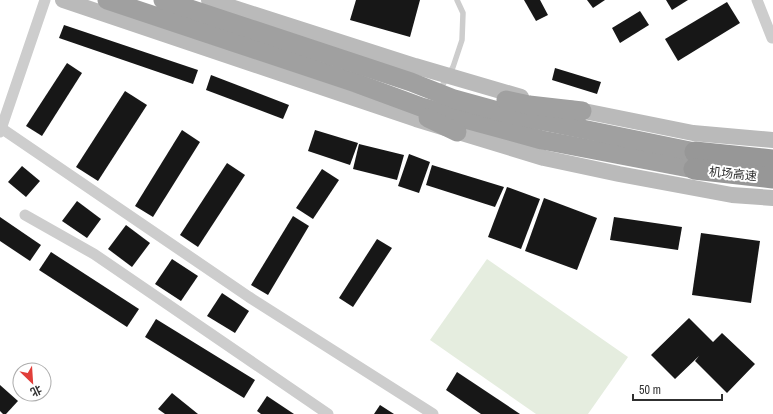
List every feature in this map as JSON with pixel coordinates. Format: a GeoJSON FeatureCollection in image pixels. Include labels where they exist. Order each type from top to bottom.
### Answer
{"type":"FeatureCollection","features":[{"type":"Feature","properties":{"kind":"highway"},"geometry":{"type":"LineString","coordinates":[[107,0],[356,83],[421,107],[542,140],[695,161]]}},
{"type":"Feature","properties":{"kind":"highway"},"geometry":{"type":"LineString","coordinates":[[163,0],[411,82],[454,99],[695,161]]}},
{"type":"Feature","properties":{"kind":"highway"},"geometry":{"type":"LineString","coordinates":[[411,82],[445,81],[529,105],[582,111]]}},
{"type":"Feature","properties":{"kind":"highway"},"geometry":{"type":"LineString","coordinates":[[356,83],[457,132]]}},
{"type":"Feature","properties":{"kind":"highway","name":"机场高速"},"geometry":{"type":"LineString","coordinates":[[695,161],[773,160]]}},
{"type":"Feature","properties":{"kind":"highway","name":"机场高速"},"geometry":{"type":"LineString","coordinates":[[695,161],[773,178]]}},
{"type":"Feature","properties":{"kind":"main road"},"geometry":{"type":"LineString","coordinates":[[63,0],[416,119],[551,160],[732,195],[773,198]]}},
{"type":"Feature","properties":{"kind":"main road"},"geometry":{"type":"LineString","coordinates":[[209,0],[445,81]]}},
{"type":"Feature","properties":{"kind":"main road"},"geometry":{"type":"LineString","coordinates":[[582,111],[693,133],[773,140]]}},
{"type":"Feature","properties":{"kind":"street"},"geometry":{"type":"LineString","coordinates":[[45,0],[1,130],[249,297],[434,414]]}},
{"type":"Feature","properties":{"kind":"street"},"geometry":{"type":"LineString","coordinates":[[757,0],[773,38]]}},
{"type":"Feature","properties":{"kind":"street"},"geometry":{"type":"LineString","coordinates":[[25,215],[94,254],[328,414]]}},
{"type":"Feature","properties":{"kind":"lane"},"geometry":{"type":"LineString","coordinates":[[445,81],[453,67],[462,40],[463,13],[457,0]]}},
{"type":"Feature","properties":{"kind":"shaded area"},"geometry":{"type":"Polygon","coordinates":[[[487,259],[628,357],[588,414],[536,414],[430,340],[487,259]]]}},
{"type":"Feature","properties":{"kind":"building"},"geometry":{"type":"Polygon","coordinates":[[[356,0],[420,0],[410,37],[350,20],[356,0]]]}},
{"type":"Feature","properties":{"kind":"building"},"geometry":{"type":"Polygon","coordinates":[[[524,0],[540,0],[548,15],[536,21],[524,0]]]}},
{"type":"Feature","properties":{"kind":"building"},"geometry":{"type":"Polygon","coordinates":[[[587,0],[605,0],[593,8],[587,0]]]}},
{"type":"Feature","properties":{"kind":"building"},"geometry":{"type":"Polygon","coordinates":[[[666,0],[688,0],[672,10],[666,0]]]}},
{"type":"Feature","properties":{"kind":"building"},"geometry":{"type":"Polygon","coordinates":[[[727,2],[740,23],[678,61],[665,39],[727,2]]]}},
{"type":"Feature","properties":{"kind":"building"},"geometry":{"type":"Polygon","coordinates":[[[640,11],[649,25],[620,43],[612,28],[640,11]]]}},
{"type":"Feature","properties":{"kind":"building"},"geometry":{"type":"Polygon","coordinates":[[[64,25],[198,70],[193,84],[59,38],[64,25]]]}},
{"type":"Feature","properties":{"kind":"building"},"geometry":{"type":"Polygon","coordinates":[[[67,63],[82,73],[42,136],[26,126],[67,63]]]}},
{"type":"Feature","properties":{"kind":"building"},"geometry":{"type":"Polygon","coordinates":[[[555,68],[601,82],[597,94],[552,80],[555,68]]]}},
{"type":"Feature","properties":{"kind":"building"},"geometry":{"type":"Polygon","coordinates":[[[211,75],[289,105],[283,119],[206,90],[211,75]]]}},
{"type":"Feature","properties":{"kind":"building"},"geometry":{"type":"Polygon","coordinates":[[[125,91],[147,105],[98,181],[76,167],[125,91]]]}},
{"type":"Feature","properties":{"kind":"building"},"geometry":{"type":"Polygon","coordinates":[[[182,130],[200,142],[153,217],[135,206],[182,130]]]}},
{"type":"Feature","properties":{"kind":"building"},"geometry":{"type":"Polygon","coordinates":[[[315,130],[358,143],[350,165],[308,151],[315,130]]]}},
{"type":"Feature","properties":{"kind":"building"},"geometry":{"type":"Polygon","coordinates":[[[359,144],[404,155],[397,180],[353,169],[359,144]]]}},
{"type":"Feature","properties":{"kind":"building"},"geometry":{"type":"Polygon","coordinates":[[[409,154],[430,162],[419,193],[398,186],[409,154]]]}},
{"type":"Feature","properties":{"kind":"building"},"geometry":{"type":"Polygon","coordinates":[[[227,163],[245,175],[198,247],[180,235],[227,163]]]}},
{"type":"Feature","properties":{"kind":"building"},"geometry":{"type":"Polygon","coordinates":[[[432,165],[504,187],[495,207],[426,185],[432,165]]]}},
{"type":"Feature","properties":{"kind":"building"},"geometry":{"type":"Polygon","coordinates":[[[22,166],[40,181],[26,197],[8,182],[22,166]]]}},
{"type":"Feature","properties":{"kind":"building"},"geometry":{"type":"Polygon","coordinates":[[[322,169],[339,180],[313,219],[296,208],[322,169]]]}},
{"type":"Feature","properties":{"kind":"building"},"geometry":{"type":"Polygon","coordinates":[[[507,187],[540,199],[521,249],[488,237],[507,187]]]}},
{"type":"Feature","properties":{"kind":"building"},"geometry":{"type":"Polygon","coordinates":[[[544,198],[597,218],[577,270],[525,251],[544,198]]]}},
{"type":"Feature","properties":{"kind":"building"},"geometry":{"type":"Polygon","coordinates":[[[77,201],[101,219],[87,238],[62,221],[77,201]]]}},
{"type":"Feature","properties":{"kind":"building"},"geometry":{"type":"Polygon","coordinates":[[[293,216],[309,226],[268,295],[251,285],[293,216]]]}},
{"type":"Feature","properties":{"kind":"building"},"geometry":{"type":"Polygon","coordinates":[[[0,217],[41,245],[30,261],[0,241],[0,217]]]}},
{"type":"Feature","properties":{"kind":"building"},"geometry":{"type":"Polygon","coordinates":[[[614,217],[682,227],[678,250],[610,240],[614,217]]]}},
{"type":"Feature","properties":{"kind":"building"},"geometry":{"type":"Polygon","coordinates":[[[126,225],[150,243],[132,267],[108,249],[126,225]]]}},
{"type":"Feature","properties":{"kind":"building"},"geometry":{"type":"Polygon","coordinates":[[[701,233],[760,241],[751,303],[692,295],[701,233]]]}},
{"type":"Feature","properties":{"kind":"building"},"geometry":{"type":"Polygon","coordinates":[[[377,239],[392,248],[353,307],[339,298],[377,239]]]}},
{"type":"Feature","properties":{"kind":"building"},"geometry":{"type":"Polygon","coordinates":[[[51,252],[139,309],[127,327],[39,270],[51,252]]]}},
{"type":"Feature","properties":{"kind":"building"},"geometry":{"type":"Polygon","coordinates":[[[172,259],[198,276],[181,301],[155,284],[172,259]]]}},
{"type":"Feature","properties":{"kind":"building"},"geometry":{"type":"Polygon","coordinates":[[[222,293],[249,311],[235,333],[207,316],[222,293]]]}},
{"type":"Feature","properties":{"kind":"building"},"geometry":{"type":"Polygon","coordinates":[[[689,318],[713,342],[722,333],[755,364],[727,393],[695,361],[699,356],[675,379],[651,355],[689,318]]]}},
{"type":"Feature","properties":{"kind":"building"},"geometry":{"type":"Polygon","coordinates":[[[156,319],[255,380],[244,398],[145,337],[156,319]]]}},
{"type":"Feature","properties":{"kind":"building"},"geometry":{"type":"Polygon","coordinates":[[[457,372],[520,414],[481,414],[446,390],[457,372]]]}},
{"type":"Feature","properties":{"kind":"building"},"geometry":{"type":"Polygon","coordinates":[[[0,385],[12,396],[12,402],[17,402],[6,414],[3,414],[0,411],[0,385]]]}},
{"type":"Feature","properties":{"kind":"building"},"geometry":{"type":"Polygon","coordinates":[[[172,393],[198,414],[165,414],[158,409],[172,393]]]}},
{"type":"Feature","properties":{"kind":"building"},"geometry":{"type":"Polygon","coordinates":[[[267,396],[294,414],[261,414],[257,411],[267,396]]]}},
{"type":"Feature","properties":{"kind":"building"},"geometry":{"type":"Polygon","coordinates":[[[380,405],[394,414],[374,414],[380,405]]]}}]}
